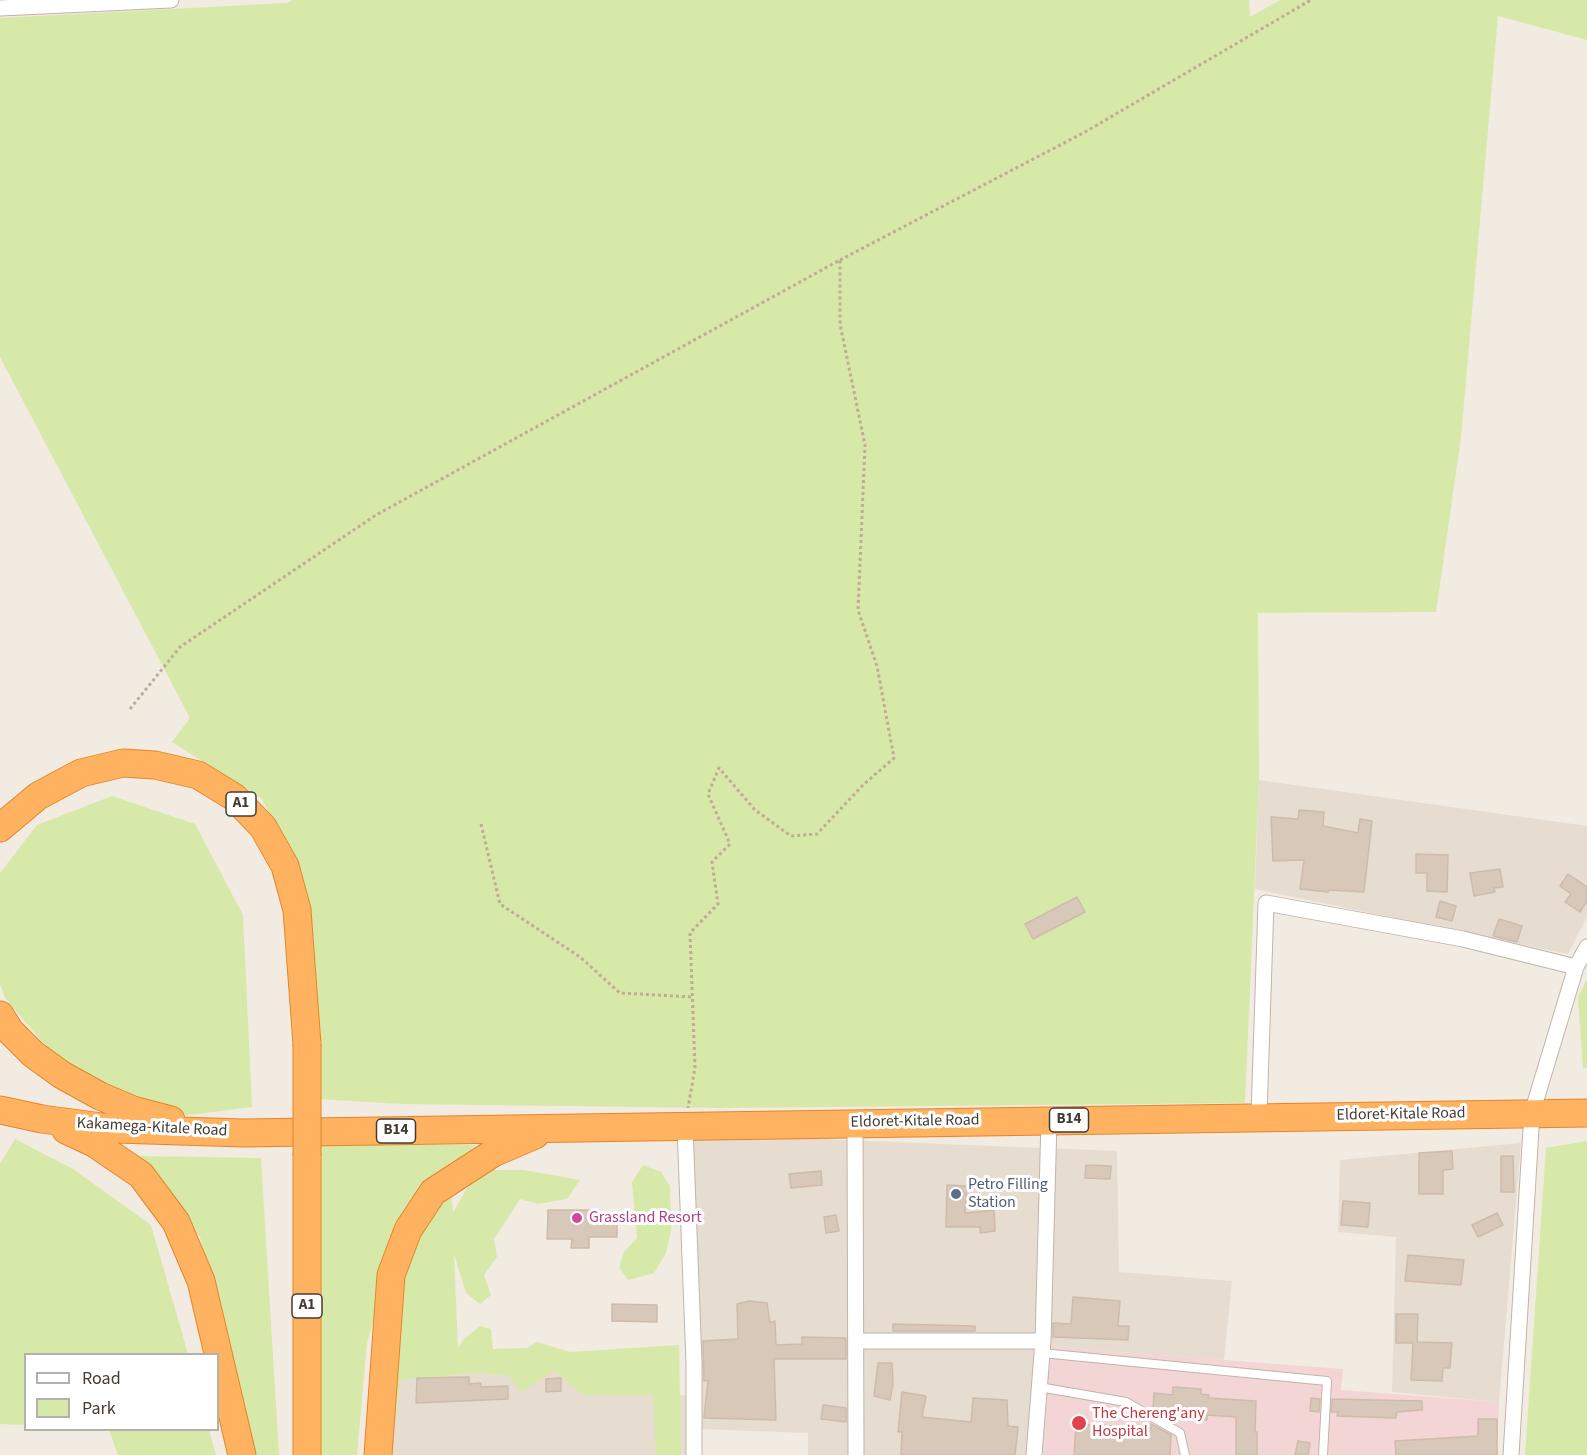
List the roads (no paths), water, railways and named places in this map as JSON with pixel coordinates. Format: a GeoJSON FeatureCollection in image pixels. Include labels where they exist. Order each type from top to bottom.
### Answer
{"type":"FeatureCollection","features":[{"type":"Feature","properties":{"kind":"highway","name":"A1"},"geometry":{"type":"LineString","coordinates":[[3,828],[38,796],[81,773],[123,764],[155,765],[198,775],[234,797],[264,826],[285,866],[297,910],[307,1044],[307,1455]]}},
{"type":"Feature","properties":{"kind":"highway","name":"Kakamega-Kitale Road"},"geometry":{"type":"LineString","coordinates":[[0,1015],[10,1030],[33,1054],[100,1096],[133,1110],[184,1123],[243,1133]]}},
{"type":"Feature","properties":{"kind":"highway","name":"Kakamega-Kitale Road"},"geometry":{"type":"LineString","coordinates":[[0,1110],[42,1119],[117,1129],[243,1133]]}},
{"type":"Feature","properties":{"kind":"highway","name":"Eldoret-Kitale Road"},"geometry":{"type":"LineString","coordinates":[[243,1133],[1258,1116],[1587,1113]]}},
{"type":"Feature","properties":{"kind":"highway"},"geometry":{"type":"LineString","coordinates":[[42,1119],[94,1143],[141,1175],[176,1222],[201,1281],[218,1353]]}},
{"type":"Feature","properties":{"kind":"highway"},"geometry":{"type":"LineString","coordinates":[[378,1455],[391,1275],[408,1230],[433,1192],[494,1152],[550,1129]]}},
{"type":"Feature","properties":{"kind":"highway"},"geometry":{"type":"LineString","coordinates":[[219,1357],[242,1455]]}},
{"type":"Feature","properties":{"kind":"street"},"geometry":{"type":"LineString","coordinates":[[0,8],[171,0]]}},
{"type":"Feature","properties":{"kind":"street"},"geometry":{"type":"LineString","coordinates":[[1258,1116],[1266,903],[1463,939],[1576,967]]}},
{"type":"Feature","properties":{"kind":"street"},"geometry":{"type":"LineString","coordinates":[[1511,1455],[1532,1113],[1576,967],[1587,947]]}},
{"type":"Feature","properties":{"kind":"street"},"geometry":{"type":"LineString","coordinates":[[1034,1455],[1042,1347],[1049,1120]]}},
{"type":"Feature","properties":{"kind":"street"},"geometry":{"type":"LineString","coordinates":[[855,1123],[856,1455]]}},
{"type":"Feature","properties":{"kind":"street"},"geometry":{"type":"LineString","coordinates":[[685,1127],[694,1363],[694,1455]]}},
{"type":"Feature","properties":{"kind":"street"},"geometry":{"type":"LineString","coordinates":[[857,1341],[1042,1347]]}},
{"type":"Feature","properties":{"kind":"lane"},"geometry":{"type":"LineString","coordinates":[[1042,1347],[1327,1381],[1323,1455]]}},
{"type":"Feature","properties":{"kind":"lane"},"geometry":{"type":"LineString","coordinates":[[1040,1387],[1126,1402],[1180,1433],[1185,1455]]}},
{"type":"Feature","properties":{"kind":"place","name":"Petro Filling Station"},"geometry":{"type":"Point","coordinates":[956,1194]}},
{"type":"Feature","properties":{"kind":"place","name":"Grassland Resort"},"geometry":{"type":"Point","coordinates":[577,1218]}},
{"type":"Feature","properties":{"kind":"place","name":"The Chereng'any Hospital"},"geometry":{"type":"Point","coordinates":[1079,1423]}}]}
